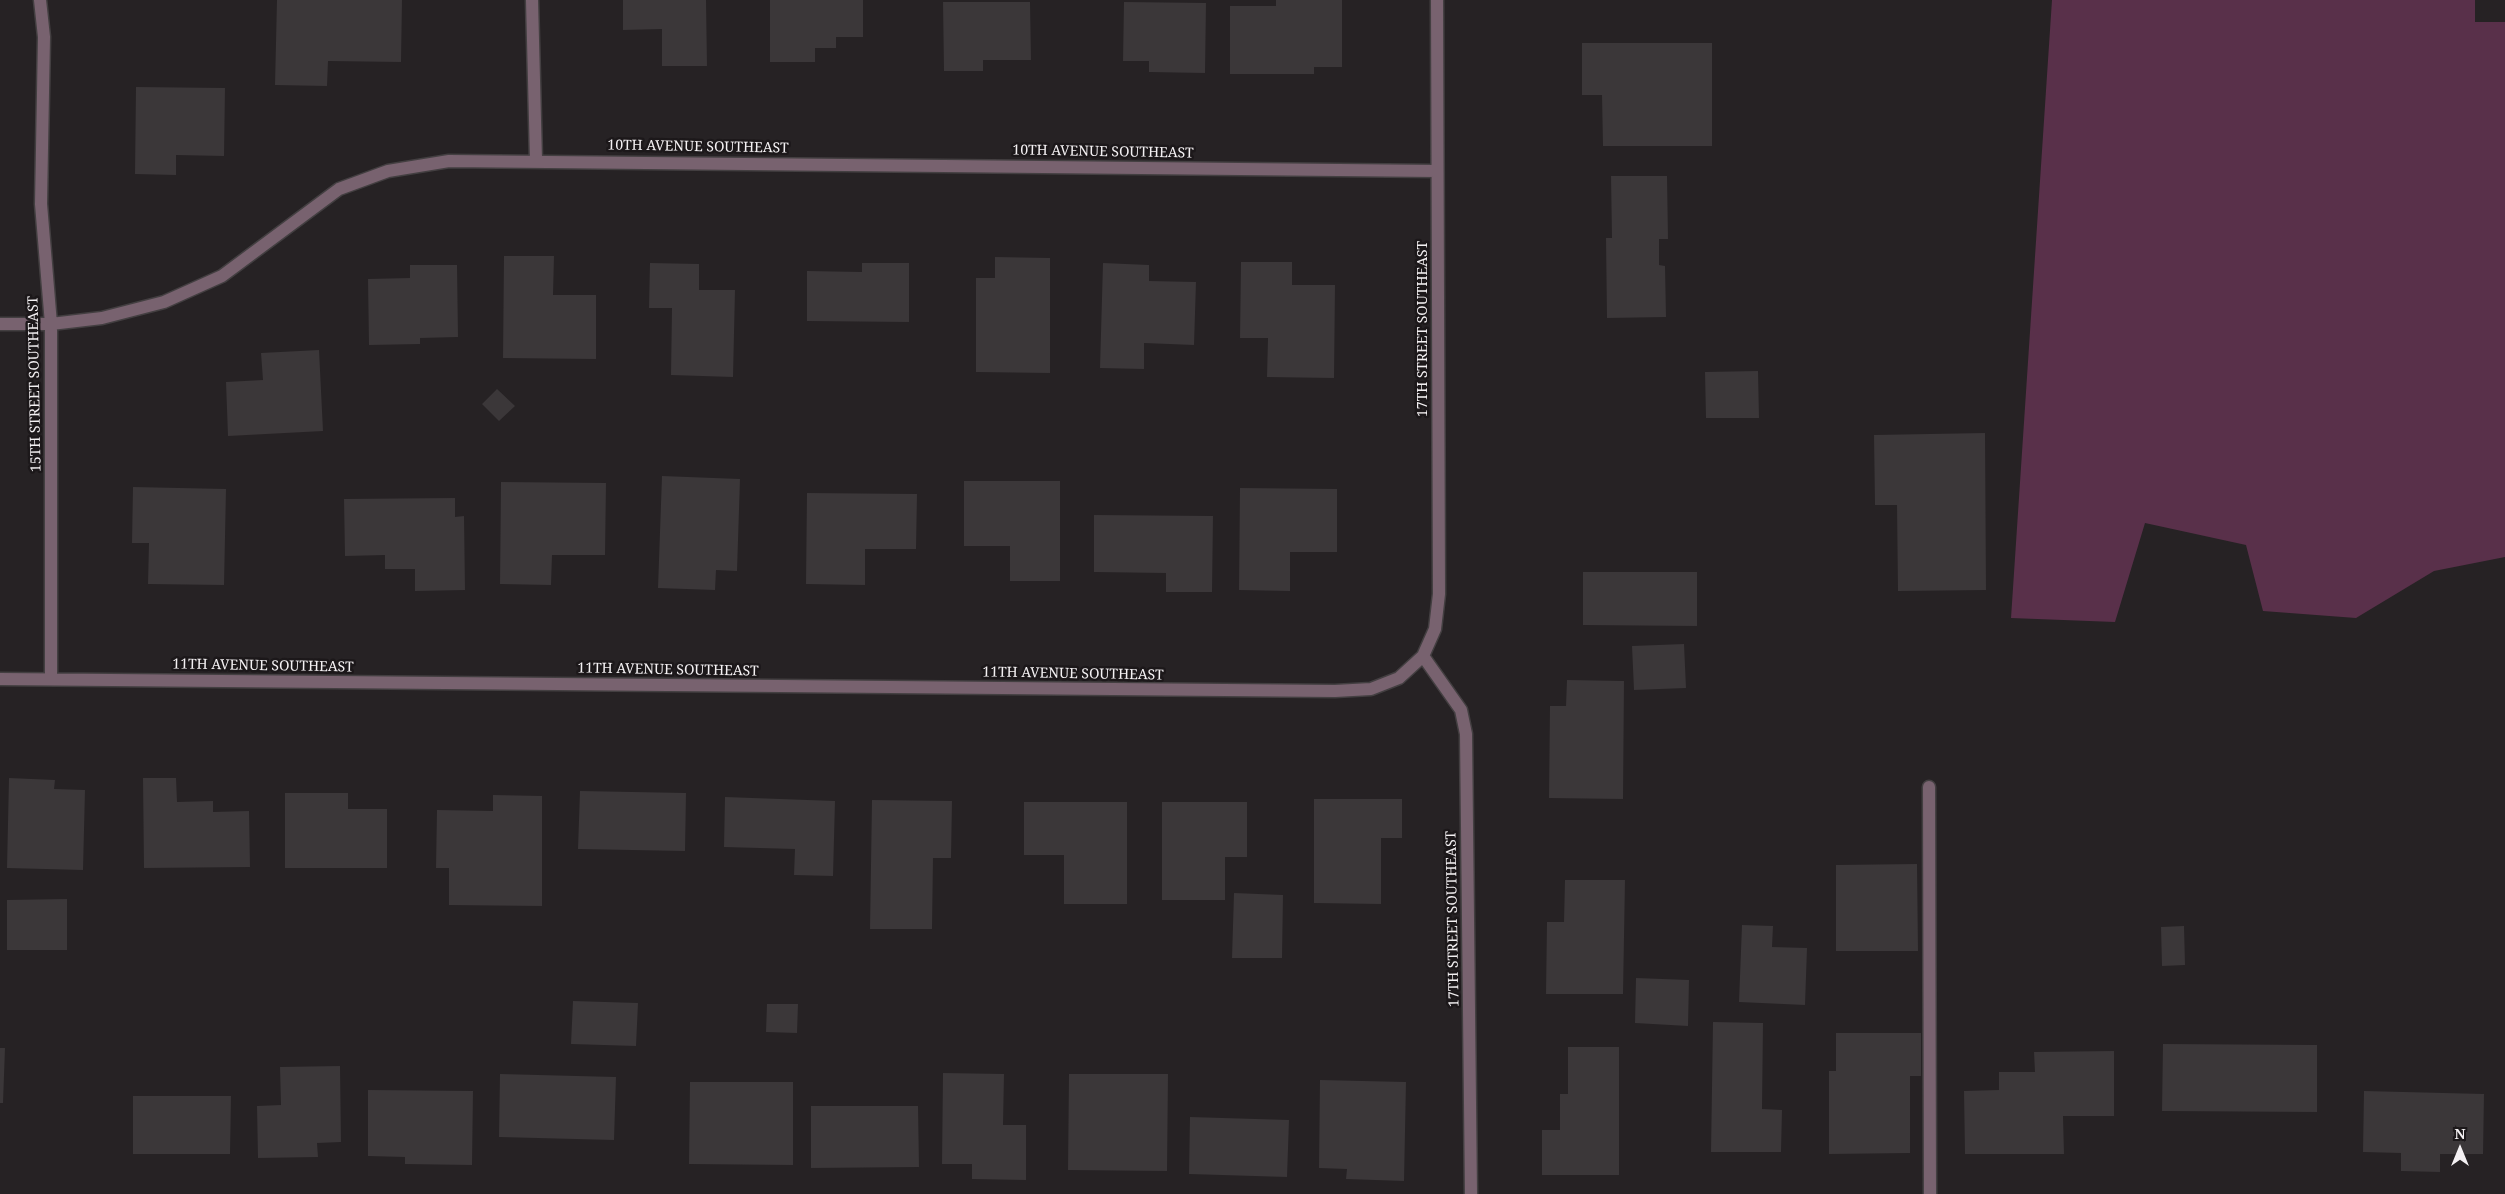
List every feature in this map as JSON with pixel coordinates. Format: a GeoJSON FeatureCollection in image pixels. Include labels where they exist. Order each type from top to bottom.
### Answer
{"type":"FeatureCollection","features":[{"type":"Feature","properties":{"kind":"street","name":"15TH STREET SOUTHEAST"},"geometry":{"type":"LineString","coordinates":[[40,0],[44,37],[41,204],[51,324],[51,678]]}},
{"type":"Feature","properties":{"kind":"street"},"geometry":{"type":"LineString","coordinates":[[532,0],[536,160]]}},
{"type":"Feature","properties":{"kind":"street","name":"17TH STREET SOUTHEAST"},"geometry":{"type":"LineString","coordinates":[[1335,691],[1371,689],[1399,678],[1423,656],[1435,629],[1439,594],[1437,0]]}},
{"type":"Feature","properties":{"kind":"street","name":"10TH AVENUE SOUTHEAST"},"geometry":{"type":"LineString","coordinates":[[0,324],[51,324],[102,318],[164,302],[222,276],[339,189],[388,171],[449,161],[536,160],[1437,171]]}},
{"type":"Feature","properties":{"kind":"street","name":"17TH STREET SOUTHEAST"},"geometry":{"type":"LineString","coordinates":[[1423,656],[1462,710],[1466,734],[1471,1194]]}},
{"type":"Feature","properties":{"kind":"street","name":"11TH AVENUE SOUTHEAST"},"geometry":{"type":"LineString","coordinates":[[0,679],[1335,691]]}},
{"type":"Feature","properties":{"kind":"street"},"geometry":{"type":"LineString","coordinates":[[1928,787],[1930,1194]]}},
{"type":"Feature","properties":{"kind":"shaded area"},"geometry":{"type":"Polygon","coordinates":[[[2052,0],[2475,0],[2475,22],[2505,22],[2505,557],[2434,571],[2356,618],[2263,611],[2246,545],[2145,523],[2115,622],[2011,618],[2052,0]]]}},
{"type":"Feature","properties":{"kind":"building"},"geometry":{"type":"Polygon","coordinates":[[[277,0],[402,0],[401,62],[328,61],[327,86],[275,85],[277,0]]]}},
{"type":"Feature","properties":{"kind":"building"},"geometry":{"type":"Polygon","coordinates":[[[623,0],[706,0],[707,66],[662,66],[662,29],[623,30],[623,0]]]}},
{"type":"Feature","properties":{"kind":"building"},"geometry":{"type":"Polygon","coordinates":[[[770,0],[863,0],[863,37],[836,37],[836,48],[815,48],[815,62],[770,62],[770,0]]]}},
{"type":"Feature","properties":{"kind":"building"},"geometry":{"type":"Polygon","coordinates":[[[1276,0],[1342,0],[1342,67],[1314,67],[1314,74],[1230,74],[1230,6],[1276,6],[1276,0]]]}},
{"type":"Feature","properties":{"kind":"building"},"geometry":{"type":"Polygon","coordinates":[[[943,2],[1030,2],[1031,60],[983,60],[983,71],[944,71],[943,2]]]}},
{"type":"Feature","properties":{"kind":"building"},"geometry":{"type":"Polygon","coordinates":[[[1124,2],[1206,3],[1205,73],[1149,72],[1149,61],[1123,61],[1124,2]]]}},
{"type":"Feature","properties":{"kind":"building"},"geometry":{"type":"Polygon","coordinates":[[[1582,43],[1712,43],[1712,146],[1603,146],[1602,95],[1582,95],[1582,43]]]}},
{"type":"Feature","properties":{"kind":"building"},"geometry":{"type":"Polygon","coordinates":[[[136,87],[225,88],[224,156],[176,155],[176,175],[135,174],[136,87]]]}},
{"type":"Feature","properties":{"kind":"building"},"geometry":{"type":"Polygon","coordinates":[[[1611,176],[1667,176],[1668,239],[1659,239],[1659,265],[1665,266],[1666,317],[1607,318],[1606,238],[1612,238],[1611,176]]]}},
{"type":"Feature","properties":{"kind":"building"},"geometry":{"type":"Polygon","coordinates":[[[504,256],[554,256],[553,295],[596,295],[596,359],[503,358],[504,256]]]}},
{"type":"Feature","properties":{"kind":"building"},"geometry":{"type":"Polygon","coordinates":[[[995,257],[1050,258],[1050,373],[976,372],[976,278],[995,278],[995,257]]]}},
{"type":"Feature","properties":{"kind":"building"},"geometry":{"type":"Polygon","coordinates":[[[1241,262],[1292,262],[1292,285],[1335,285],[1334,378],[1267,377],[1268,338],[1240,338],[1241,262]]]}},
{"type":"Feature","properties":{"kind":"building"},"geometry":{"type":"Polygon","coordinates":[[[650,263],[699,264],[699,290],[735,290],[733,377],[671,375],[672,308],[649,308],[650,263]]]}},
{"type":"Feature","properties":{"kind":"building"},"geometry":{"type":"Polygon","coordinates":[[[862,263],[909,263],[909,322],[807,321],[807,271],[862,272],[862,263]]]}},
{"type":"Feature","properties":{"kind":"building"},"geometry":{"type":"Polygon","coordinates":[[[1103,263],[1149,265],[1149,281],[1196,282],[1194,345],[1144,343],[1144,369],[1100,368],[1103,263]]]}},
{"type":"Feature","properties":{"kind":"building"},"geometry":{"type":"Polygon","coordinates":[[[410,265],[457,265],[458,337],[420,338],[420,344],[369,345],[368,279],[410,278],[410,265]]]}},
{"type":"Feature","properties":{"kind":"building"},"geometry":{"type":"Polygon","coordinates":[[[319,350],[323,431],[228,436],[226,382],[263,380],[261,353],[319,350]]]}},
{"type":"Feature","properties":{"kind":"building"},"geometry":{"type":"Polygon","coordinates":[[[1758,371],[1759,418],[1706,418],[1705,372],[1758,371]]]}},
{"type":"Feature","properties":{"kind":"building"},"geometry":{"type":"Polygon","coordinates":[[[497,389],[515,406],[499,421],[482,404],[497,389]]]}},
{"type":"Feature","properties":{"kind":"building"},"geometry":{"type":"Polygon","coordinates":[[[1985,433],[1986,590],[1898,591],[1897,505],[1875,505],[1874,435],[1985,433]]]}},
{"type":"Feature","properties":{"kind":"building"},"geometry":{"type":"Polygon","coordinates":[[[662,476],[740,479],[737,571],[716,570],[715,590],[658,588],[662,476]]]}},
{"type":"Feature","properties":{"kind":"building"},"geometry":{"type":"Polygon","coordinates":[[[964,481],[1060,481],[1060,581],[1010,581],[1010,546],[964,546],[964,481]]]}},
{"type":"Feature","properties":{"kind":"building"},"geometry":{"type":"Polygon","coordinates":[[[501,482],[606,483],[605,555],[552,555],[551,585],[500,584],[501,482]]]}},
{"type":"Feature","properties":{"kind":"building"},"geometry":{"type":"Polygon","coordinates":[[[133,487],[226,489],[224,585],[148,584],[149,543],[132,543],[133,487]]]}},
{"type":"Feature","properties":{"kind":"building"},"geometry":{"type":"Polygon","coordinates":[[[1240,488],[1337,489],[1337,552],[1290,552],[1290,591],[1239,590],[1240,488]]]}},
{"type":"Feature","properties":{"kind":"building"},"geometry":{"type":"Polygon","coordinates":[[[807,493],[917,494],[916,549],[865,549],[865,585],[806,584],[807,493]]]}},
{"type":"Feature","properties":{"kind":"building"},"geometry":{"type":"Polygon","coordinates":[[[455,498],[455,517],[464,516],[465,590],[415,591],[415,569],[385,569],[385,555],[345,556],[344,499],[455,498]]]}},
{"type":"Feature","properties":{"kind":"building"},"geometry":{"type":"Polygon","coordinates":[[[1094,515],[1213,516],[1212,592],[1166,592],[1166,573],[1094,572],[1094,515]]]}},
{"type":"Feature","properties":{"kind":"building"},"geometry":{"type":"Polygon","coordinates":[[[1583,572],[1697,572],[1697,626],[1583,625],[1583,572]]]}},
{"type":"Feature","properties":{"kind":"building"},"geometry":{"type":"Polygon","coordinates":[[[1684,644],[1686,688],[1634,690],[1632,646],[1684,644]]]}},
{"type":"Feature","properties":{"kind":"building"},"geometry":{"type":"Polygon","coordinates":[[[1567,680],[1624,681],[1623,799],[1549,798],[1550,706],[1566,706],[1567,680]]]}},
{"type":"Feature","properties":{"kind":"building"},"geometry":{"type":"Polygon","coordinates":[[[9,778],[55,780],[54,789],[85,790],[83,870],[7,868],[9,778]]]}},
{"type":"Feature","properties":{"kind":"building"},"geometry":{"type":"Polygon","coordinates":[[[143,778],[176,778],[177,802],[213,801],[213,812],[249,811],[250,867],[144,868],[143,778]]]}},
{"type":"Feature","properties":{"kind":"building"},"geometry":{"type":"Polygon","coordinates":[[[580,791],[686,793],[685,851],[578,849],[580,791]]]}},
{"type":"Feature","properties":{"kind":"building"},"geometry":{"type":"Polygon","coordinates":[[[285,793],[348,793],[348,809],[387,809],[387,868],[285,868],[285,793]]]}},
{"type":"Feature","properties":{"kind":"building"},"geometry":{"type":"Polygon","coordinates":[[[493,795],[542,796],[542,906],[449,905],[449,868],[436,868],[437,810],[493,811],[493,795]]]}},
{"type":"Feature","properties":{"kind":"building"},"geometry":{"type":"Polygon","coordinates":[[[725,797],[835,801],[833,876],[794,875],[795,849],[724,847],[725,797]]]}},
{"type":"Feature","properties":{"kind":"building"},"geometry":{"type":"Polygon","coordinates":[[[1314,799],[1402,799],[1402,838],[1381,838],[1381,904],[1314,903],[1314,799]]]}},
{"type":"Feature","properties":{"kind":"building"},"geometry":{"type":"Polygon","coordinates":[[[872,800],[952,801],[951,858],[933,858],[932,929],[870,929],[872,800]]]}},
{"type":"Feature","properties":{"kind":"building"},"geometry":{"type":"Polygon","coordinates":[[[1024,802],[1127,802],[1127,904],[1064,904],[1064,855],[1024,855],[1024,802]]]}},
{"type":"Feature","properties":{"kind":"building"},"geometry":{"type":"Polygon","coordinates":[[[1162,802],[1247,802],[1247,857],[1225,857],[1225,900],[1162,900],[1162,802]]]}},
{"type":"Feature","properties":{"kind":"building"},"geometry":{"type":"Polygon","coordinates":[[[1917,864],[1918,951],[1836,951],[1836,865],[1917,864]]]}},
{"type":"Feature","properties":{"kind":"building"},"geometry":{"type":"Polygon","coordinates":[[[1565,880],[1625,880],[1623,994],[1546,994],[1547,922],[1564,922],[1565,880]]]}},
{"type":"Feature","properties":{"kind":"building"},"geometry":{"type":"Polygon","coordinates":[[[1234,893],[1283,895],[1282,958],[1232,958],[1234,893]]]}},
{"type":"Feature","properties":{"kind":"building"},"geometry":{"type":"Polygon","coordinates":[[[67,899],[67,950],[7,950],[7,900],[67,899]]]}},
{"type":"Feature","properties":{"kind":"building"},"geometry":{"type":"Polygon","coordinates":[[[1742,925],[1773,926],[1772,947],[1807,948],[1805,1005],[1739,1002],[1742,925]]]}},
{"type":"Feature","properties":{"kind":"building"},"geometry":{"type":"Polygon","coordinates":[[[2184,926],[2185,965],[2162,966],[2161,927],[2184,926]]]}},
{"type":"Feature","properties":{"kind":"building"},"geometry":{"type":"Polygon","coordinates":[[[1636,978],[1689,980],[1688,1026],[1635,1023],[1636,978]]]}},
{"type":"Feature","properties":{"kind":"building"},"geometry":{"type":"Polygon","coordinates":[[[573,1001],[638,1003],[636,1046],[571,1044],[573,1001]]]}},
{"type":"Feature","properties":{"kind":"building"},"geometry":{"type":"Polygon","coordinates":[[[767,1004],[798,1004],[797,1033],[766,1032],[767,1004]]]}},
{"type":"Feature","properties":{"kind":"building"},"geometry":{"type":"Polygon","coordinates":[[[1713,1022],[1763,1023],[1762,1109],[1782,1110],[1781,1152],[1711,1152],[1713,1022]]]}},
{"type":"Feature","properties":{"kind":"building"},"geometry":{"type":"Polygon","coordinates":[[[1836,1033],[1921,1033],[1921,1076],[1910,1076],[1910,1153],[1829,1154],[1829,1071],[1836,1071],[1836,1033]]]}},
{"type":"Feature","properties":{"kind":"building"},"geometry":{"type":"Polygon","coordinates":[[[2163,1044],[2317,1045],[2317,1112],[2162,1111],[2163,1044]]]}},
{"type":"Feature","properties":{"kind":"building"},"geometry":{"type":"Polygon","coordinates":[[[1568,1047],[1619,1047],[1619,1175],[1542,1175],[1542,1130],[1560,1130],[1560,1094],[1568,1094],[1568,1047]]]}},
{"type":"Feature","properties":{"kind":"building"},"geometry":{"type":"Polygon","coordinates":[[[0,1048],[5,1048],[3,1103],[0,1103],[0,1048]]]}},
{"type":"Feature","properties":{"kind":"building"},"geometry":{"type":"Polygon","coordinates":[[[2114,1051],[2114,1116],[2063,1116],[2064,1154],[1965,1154],[1964,1091],[1999,1090],[1999,1072],[2035,1072],[2034,1052],[2114,1051]]]}},
{"type":"Feature","properties":{"kind":"building"},"geometry":{"type":"Polygon","coordinates":[[[340,1066],[341,1142],[317,1143],[318,1157],[258,1158],[257,1106],[281,1105],[280,1067],[340,1066]]]}},
{"type":"Feature","properties":{"kind":"building"},"geometry":{"type":"Polygon","coordinates":[[[943,1073],[1004,1074],[1003,1125],[1026,1125],[1026,1180],[972,1179],[972,1164],[942,1164],[943,1073]]]}},
{"type":"Feature","properties":{"kind":"building"},"geometry":{"type":"Polygon","coordinates":[[[500,1074],[616,1077],[614,1140],[499,1137],[500,1074]]]}},
{"type":"Feature","properties":{"kind":"building"},"geometry":{"type":"Polygon","coordinates":[[[1069,1074],[1168,1074],[1167,1171],[1068,1170],[1069,1074]]]}},
{"type":"Feature","properties":{"kind":"building"},"geometry":{"type":"Polygon","coordinates":[[[1320,1080],[1406,1082],[1404,1181],[1346,1179],[1347,1169],[1319,1168],[1320,1080]]]}},
{"type":"Feature","properties":{"kind":"building"},"geometry":{"type":"Polygon","coordinates":[[[690,1082],[793,1082],[793,1165],[689,1164],[690,1082]]]}},
{"type":"Feature","properties":{"kind":"building"},"geometry":{"type":"Polygon","coordinates":[[[368,1090],[473,1091],[472,1165],[405,1164],[405,1157],[368,1156],[368,1090]]]}},
{"type":"Feature","properties":{"kind":"building"},"geometry":{"type":"Polygon","coordinates":[[[2364,1091],[2484,1094],[2483,1154],[2440,1154],[2440,1172],[2401,1171],[2401,1153],[2363,1152],[2364,1091]]]}},
{"type":"Feature","properties":{"kind":"building"},"geometry":{"type":"Polygon","coordinates":[[[133,1096],[231,1096],[230,1154],[133,1154],[133,1096]]]}},
{"type":"Feature","properties":{"kind":"building"},"geometry":{"type":"Polygon","coordinates":[[[811,1106],[918,1106],[919,1167],[811,1168],[811,1106]]]}},
{"type":"Feature","properties":{"kind":"building"},"geometry":{"type":"Polygon","coordinates":[[[1190,1117],[1289,1120],[1287,1177],[1189,1174],[1190,1117]]]}}]}
